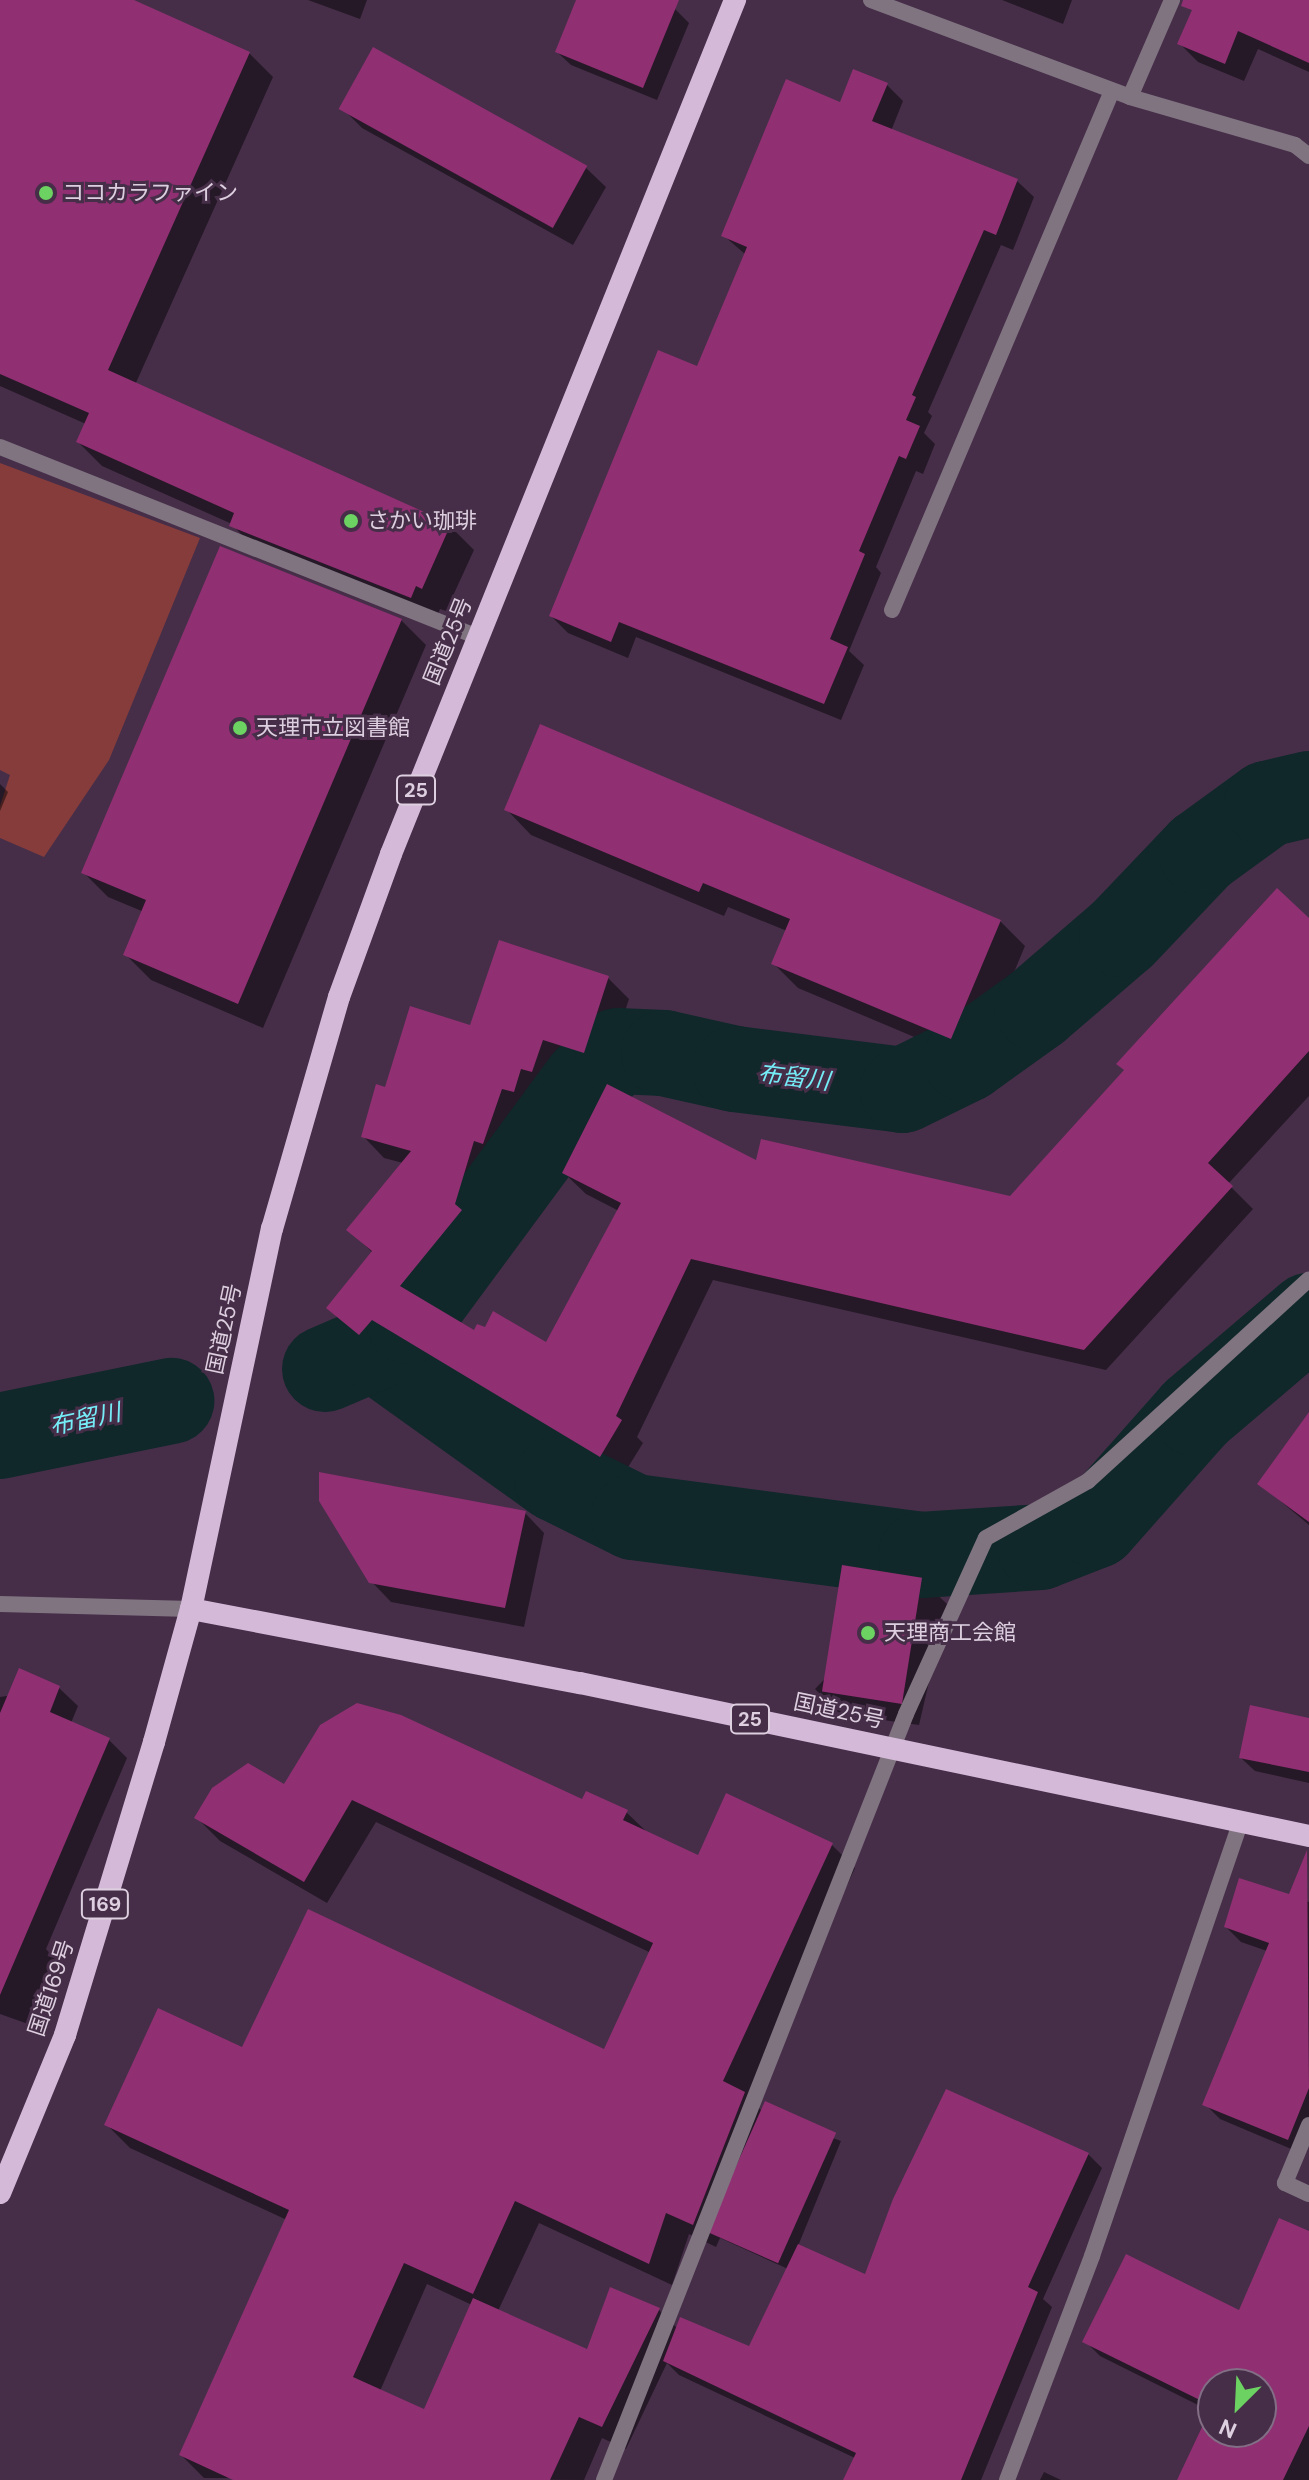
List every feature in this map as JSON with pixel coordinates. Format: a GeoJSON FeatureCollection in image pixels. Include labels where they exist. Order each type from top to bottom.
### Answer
{"type":"FeatureCollection","features":[{"type":"Feature","properties":{"kind":"highway","name":"国道25号"},"geometry":{"type":"LineString","coordinates":[[735,0],[391,854],[304,1116],[272,1229],[191,1609],[580,1683],[1309,1836]]}},
{"type":"Feature","properties":{"kind":"highway","name":"国道169号"},"geometry":{"type":"LineString","coordinates":[[0,2193],[65,2035],[191,1609]]}},
{"type":"Feature","properties":{"kind":"street"},"geometry":{"type":"LineString","coordinates":[[871,0],[1112,91],[1295,145],[1309,156]]}},
{"type":"Feature","properties":{"kind":"street"},"geometry":{"type":"LineString","coordinates":[[1130,97],[1172,0]]}},
{"type":"Feature","properties":{"kind":"street"},"geometry":{"type":"LineString","coordinates":[[892,610],[1112,91]]}},
{"type":"Feature","properties":{"kind":"street"},"geometry":{"type":"LineString","coordinates":[[0,447],[478,637]]}},
{"type":"Feature","properties":{"kind":"street"},"geometry":{"type":"LineString","coordinates":[[604,2480],[892,1749],[986,1538],[1088,1481],[1309,1279]]}},
{"type":"Feature","properties":{"kind":"street"},"geometry":{"type":"LineString","coordinates":[[0,1604],[191,1609]]}},
{"type":"Feature","properties":{"kind":"street"},"geometry":{"type":"LineString","coordinates":[[1007,2480],[1092,2256],[1241,1822]]}},
{"type":"Feature","properties":{"kind":"street"},"geometry":{"type":"LineString","coordinates":[[1309,2125],[1285,2183],[1309,2194]]}},
{"type":"Feature","properties":{"kind":"shaded area"},"geometry":{"type":"Polygon","coordinates":[[[0,463],[200,538],[109,760],[44,857],[0,838],[0,806],[10,775],[0,770],[0,463]]]}},
{"type":"Feature","properties":{"kind":"building"},"geometry":{"type":"Polygon","coordinates":[[[0,0],[134,0],[250,52],[108,370],[451,524],[422,589],[416,586],[411,598],[229,526],[234,513],[76,442],[89,413],[0,374],[0,0]]]}},
{"type":"Feature","properties":{"kind":"building"},"geometry":{"type":"Polygon","coordinates":[[[576,0],[679,0],[643,88],[555,52],[576,0]]]}},
{"type":"Feature","properties":{"kind":"building"},"geometry":{"type":"Polygon","coordinates":[[[1183,0],[1309,0],[1309,63],[1238,31],[1225,64],[1177,44],[1192,10],[1181,6],[1183,0]]]}},
{"type":"Feature","properties":{"kind":"building"},"geometry":{"type":"Polygon","coordinates":[[[373,47],[587,166],[553,228],[339,109],[373,47]]]}},
{"type":"Feature","properties":{"kind":"building"},"geometry":{"type":"Polygon","coordinates":[[[853,69],[888,83],[872,121],[1018,179],[996,235],[984,230],[912,395],[916,397],[906,420],[920,426],[906,459],[899,456],[859,551],[865,554],[830,639],[848,647],[824,704],[619,622],[611,642],[549,616],[658,350],[697,366],[747,247],[721,236],[786,79],[840,102],[853,69]]]}},
{"type":"Feature","properties":{"kind":"building"},"geometry":{"type":"Polygon","coordinates":[[[220,546],[402,619],[238,1004],[123,955],[146,900],[81,873],[220,546]]]}},
{"type":"Feature","properties":{"kind":"building"},"geometry":{"type":"Polygon","coordinates":[[[540,724],[1001,920],[951,1039],[771,964],[790,919],[703,883],[699,892],[504,810],[540,724]]]}},
{"type":"Feature","properties":{"kind":"building"},"geometry":{"type":"Polygon","coordinates":[[[1277,888],[1309,918],[1309,1051],[1208,1163],[1233,1186],[1084,1350],[691,1259],[616,1416],[622,1420],[600,1457],[372,1320],[359,1335],[326,1308],[372,1251],[346,1230],[411,1151],[361,1137],[376,1084],[385,1087],[410,1006],[470,1025],[499,940],[609,976],[584,1053],[543,1040],[532,1072],[521,1069],[514,1092],[502,1089],[483,1144],[474,1141],[455,1204],[462,1210],[400,1286],[474,1330],[477,1324],[485,1327],[493,1311],[546,1342],[621,1203],[562,1173],[607,1084],[756,1160],[761,1139],[1010,1196],[1124,1070],[1116,1064],[1277,888]]]}},
{"type":"Feature","properties":{"kind":"building"},"geometry":{"type":"Polygon","coordinates":[[[1309,1412],[1309,1522],[1257,1484],[1309,1412]]]}},
{"type":"Feature","properties":{"kind":"building"},"geometry":{"type":"Polygon","coordinates":[[[319,1472],[526,1511],[505,1608],[369,1583],[319,1501],[319,1472]]]}},
{"type":"Feature","properties":{"kind":"building","name":"天理商工会館"},"geometry":{"type":"Polygon","coordinates":[[[842,1565],[922,1578],[902,1704],[822,1691],[842,1565]]]}},
{"type":"Feature","properties":{"kind":"building"},"geometry":{"type":"Polygon","coordinates":[[[19,1668],[60,1686],[50,1712],[110,1738],[0,1995],[0,1713],[19,1668]]]}},
{"type":"Feature","properties":{"kind":"building"},"geometry":{"type":"Polygon","coordinates":[[[357,1703],[401,1715],[582,1799],[586,1791],[628,1810],[623,1820],[698,1855],[726,1793],[833,1843],[723,2081],[745,2092],[693,2225],[666,2213],[649,2264],[515,2201],[473,2294],[404,2263],[353,2377],[424,2409],[473,2298],[587,2349],[610,2287],[660,2308],[602,2427],[579,2417],[550,2480],[233,2480],[179,2455],[289,2210],[104,2125],[158,2008],[242,2047],[308,1909],[604,2049],[653,1943],[352,1800],[304,1882],[194,1818],[212,1788],[248,1763],[284,1784],[320,1725],[357,1703]]]}},
{"type":"Feature","properties":{"kind":"building"},"geometry":{"type":"Polygon","coordinates":[[[1250,1705],[1309,1718],[1309,1772],[1239,1758],[1250,1705]]]}},
{"type":"Feature","properties":{"kind":"building"},"geometry":{"type":"Polygon","coordinates":[[[1307,1850],[1309,2088],[1288,2140],[1202,2105],[1269,1943],[1224,1927],[1239,1878],[1289,1894],[1307,1850]]]}},
{"type":"Feature","properties":{"kind":"building"},"geometry":{"type":"Polygon","coordinates":[[[946,2089],[1089,2153],[1028,2287],[1038,2292],[961,2480],[843,2480],[856,2453],[663,2361],[680,2317],[749,2346],[798,2244],[865,2274],[893,2199],[946,2089]]]}},
{"type":"Feature","properties":{"kind":"building"},"geometry":{"type":"Polygon","coordinates":[[[765,2101],[836,2133],[778,2263],[707,2232],[765,2101]]]}},
{"type":"Feature","properties":{"kind":"building"},"geometry":{"type":"Polygon","coordinates":[[[1279,2218],[1309,2231],[1309,2426],[1283,2480],[1177,2480],[1197,2438],[1197,2448],[1277,2448],[1277,2368],[1197,2368],[1197,2399],[1082,2342],[1126,2254],[1239,2310],[1279,2218]]]}},
{"type":"Feature","properties":{"kind":"waterway","name":"布留川"},"geometry":{"type":"LineString","coordinates":[[325,1369],[374,1348],[409,1321],[586,1081],[618,1051],[664,1053],[735,1069],[903,1090],[966,1059],[1037,1008],[1122,935],[1201,852],[1267,804],[1309,794]]}},
{"type":"Feature","properties":{"kind":"waterway"},"geometry":{"type":"LineString","coordinates":[[374,1348],[557,1479],[634,1517],[921,1555],[1040,1547],[1096,1525],[1195,1413],[1309,1316]]}},
{"type":"Feature","properties":{"kind":"waterway","name":"布留川"},"geometry":{"type":"LineString","coordinates":[[0,1436],[171,1401]]}},
{"type":"Feature","properties":{"kind":"place","name":"ココカラファイン"},"geometry":{"type":"Point","coordinates":[46,193]}},
{"type":"Feature","properties":{"kind":"place","name":"さかい珈琲"},"geometry":{"type":"Point","coordinates":[351,521]}},
{"type":"Feature","properties":{"kind":"place","name":"天理市立図書館"},"geometry":{"type":"Point","coordinates":[240,728]}},
{"type":"Feature","properties":{"kind":"place","name":"天理商工会館"},"geometry":{"type":"Point","coordinates":[868,1633]}}]}
